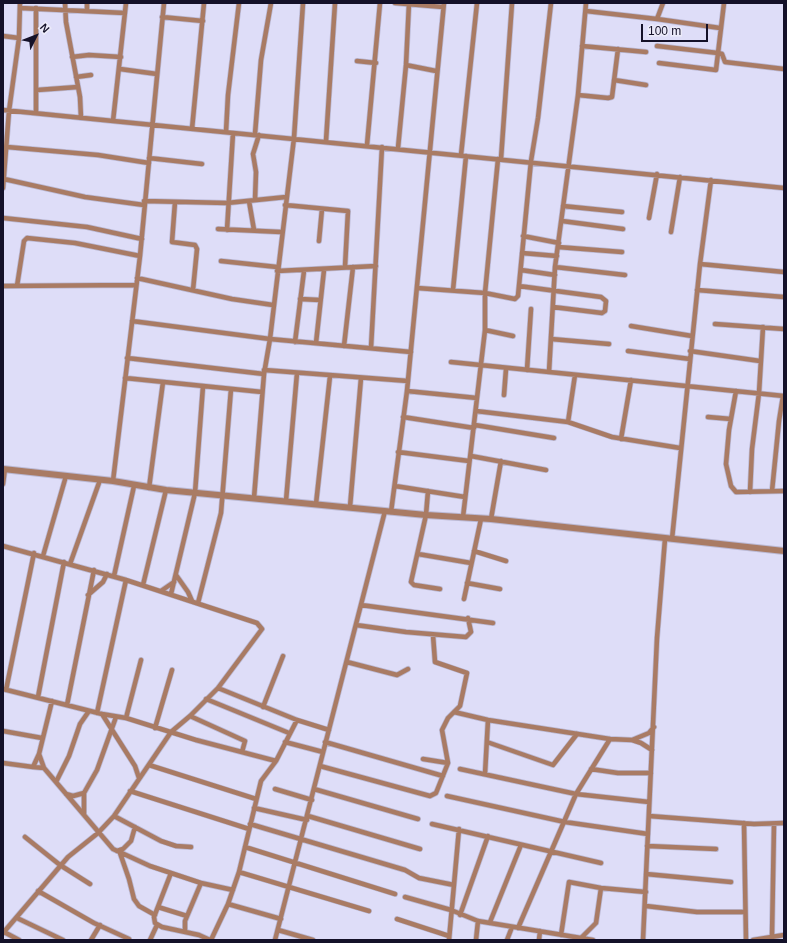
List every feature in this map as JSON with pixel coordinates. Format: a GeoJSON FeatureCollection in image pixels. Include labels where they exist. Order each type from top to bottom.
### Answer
{"type":"FeatureCollection","features":[{"type":"Feature","properties":{"kind":"street"},"geometry":{"type":"LineString","coordinates":[[65,3],[72,58],[81,103],[81,118]]}},
{"type":"Feature","properties":{"kind":"street"},"geometry":{"type":"LineString","coordinates":[[87,3],[87,11]]}},
{"type":"Feature","properties":{"kind":"street"},"geometry":{"type":"LineString","coordinates":[[113,121],[120,69],[126,3]]}},
{"type":"Feature","properties":{"kind":"street"},"geometry":{"type":"LineString","coordinates":[[113,482],[142,239],[144,203],[164,3]]}},
{"type":"Feature","properties":{"kind":"street"},"geometry":{"type":"LineString","coordinates":[[192,129],[204,3]]}},
{"type":"Feature","properties":{"kind":"street"},"geometry":{"type":"LineString","coordinates":[[226,132],[228,95],[239,3]]}},
{"type":"Feature","properties":{"kind":"street"},"geometry":{"type":"LineString","coordinates":[[255,200],[256,172],[253,154],[257,134],[261,60],[271,3]]}},
{"type":"Feature","properties":{"kind":"street"},"geometry":{"type":"LineString","coordinates":[[254,498],[264,372],[270,340],[281,232],[294,138],[303,3]]}},
{"type":"Feature","properties":{"kind":"street"},"geometry":{"type":"LineString","coordinates":[[326,141],[335,3]]}},
{"type":"Feature","properties":{"kind":"street"},"geometry":{"type":"LineString","coordinates":[[368,145],[380,3]]}},
{"type":"Feature","properties":{"kind":"street"},"geometry":{"type":"LineString","coordinates":[[275,940],[308,818],[323,752],[348,662],[361,605],[395,486],[411,352],[436,72],[444,5],[395,3]]}},
{"type":"Feature","properties":{"kind":"street"},"geometry":{"type":"LineString","coordinates":[[453,290],[477,3]]}},
{"type":"Feature","properties":{"kind":"street"},"geometry":{"type":"LineString","coordinates":[[463,517],[464,497],[478,398],[484,330],[485,293],[499,159],[512,3]]}},
{"type":"Feature","properties":{"kind":"street"},"geometry":{"type":"LineString","coordinates":[[417,288],[485,293],[515,299],[518,296],[531,161],[538,118],[551,3]]}},
{"type":"Feature","properties":{"kind":"street"},"geometry":{"type":"LineString","coordinates":[[549,372],[558,245],[578,95],[586,3]]}},
{"type":"Feature","properties":{"kind":"street"},"geometry":{"type":"LineString","coordinates":[[657,19],[662,3]]}},
{"type":"Feature","properties":{"kind":"street"},"geometry":{"type":"LineString","coordinates":[[659,63],[716,70],[724,3]]}},
{"type":"Feature","properties":{"kind":"street"},"geometry":{"type":"LineString","coordinates":[[398,148],[406,66],[409,4]]}},
{"type":"Feature","properties":{"kind":"street"},"geometry":{"type":"LineString","coordinates":[[3,188],[9,110],[19,38],[20,6],[125,13]]}},
{"type":"Feature","properties":{"kind":"street"},"geometry":{"type":"LineString","coordinates":[[36,8],[36,113]]}},
{"type":"Feature","properties":{"kind":"street"},"geometry":{"type":"LineString","coordinates":[[586,11],[720,28]]}},
{"type":"Feature","properties":{"kind":"street"},"geometry":{"type":"LineString","coordinates":[[162,17],[203,21]]}},
{"type":"Feature","properties":{"kind":"street"},"geometry":{"type":"LineString","coordinates":[[3,36],[19,38]]}},
{"type":"Feature","properties":{"kind":"street"},"geometry":{"type":"LineString","coordinates":[[582,46],[646,52]]}},
{"type":"Feature","properties":{"kind":"street"},"geometry":{"type":"LineString","coordinates":[[657,46],[718,53],[722,54],[725,62],[784,69]]}},
{"type":"Feature","properties":{"kind":"street"},"geometry":{"type":"LineString","coordinates":[[578,95],[610,98],[613,94],[618,49]]}},
{"type":"Feature","properties":{"kind":"street"},"geometry":{"type":"LineString","coordinates":[[72,58],[89,55],[121,57]]}},
{"type":"Feature","properties":{"kind":"street"},"geometry":{"type":"LineString","coordinates":[[357,61],[376,63]]}},
{"type":"Feature","properties":{"kind":"street"},"geometry":{"type":"LineString","coordinates":[[406,66],[436,72]]}},
{"type":"Feature","properties":{"kind":"street"},"geometry":{"type":"LineString","coordinates":[[120,69],[157,74]]}},
{"type":"Feature","properties":{"kind":"street"},"geometry":{"type":"LineString","coordinates":[[76,77],[91,75]]}},
{"type":"Feature","properties":{"kind":"street"},"geometry":{"type":"LineString","coordinates":[[614,80],[646,85]]}},
{"type":"Feature","properties":{"kind":"street"},"geometry":{"type":"LineString","coordinates":[[37,90],[78,87]]}},
{"type":"Feature","properties":{"kind":"street"},"geometry":{"type":"LineString","coordinates":[[3,110],[531,161],[784,188]]}},
{"type":"Feature","properties":{"kind":"street"},"geometry":{"type":"LineString","coordinates":[[227,230],[227,203],[233,133]]}},
{"type":"Feature","properties":{"kind":"street"},"geometry":{"type":"LineString","coordinates":[[7,147],[149,161],[202,164]]}},
{"type":"Feature","properties":{"kind":"street"},"geometry":{"type":"LineString","coordinates":[[371,348],[382,147]]}},
{"type":"Feature","properties":{"kind":"street"},"geometry":{"type":"LineString","coordinates":[[649,218],[657,174]]}},
{"type":"Feature","properties":{"kind":"street"},"geometry":{"type":"LineString","coordinates":[[671,232],[680,177]]}},
{"type":"Feature","properties":{"kind":"street"},"geometry":{"type":"LineString","coordinates":[[4,179],[85,197],[144,203],[227,203],[286,197]]}},
{"type":"Feature","properties":{"kind":"street"},"geometry":{"type":"LineString","coordinates":[[643,940],[646,906],[648,816],[654,727],[656,638],[711,180]]}},
{"type":"Feature","properties":{"kind":"street"},"geometry":{"type":"LineString","coordinates":[[249,201],[254,230]]}},
{"type":"Feature","properties":{"kind":"street"},"geometry":{"type":"LineString","coordinates":[[175,202],[172,242],[195,245],[197,249],[193,290]]}},
{"type":"Feature","properties":{"kind":"street"},"geometry":{"type":"LineString","coordinates":[[285,205],[348,211],[345,267]]}},
{"type":"Feature","properties":{"kind":"street"},"geometry":{"type":"LineString","coordinates":[[563,206],[622,212]]}},
{"type":"Feature","properties":{"kind":"street"},"geometry":{"type":"LineString","coordinates":[[319,241],[322,209]]}},
{"type":"Feature","properties":{"kind":"street"},"geometry":{"type":"LineString","coordinates":[[3,218],[87,227],[142,239]]}},
{"type":"Feature","properties":{"kind":"street"},"geometry":{"type":"LineString","coordinates":[[562,221],[623,229]]}},
{"type":"Feature","properties":{"kind":"street"},"geometry":{"type":"LineString","coordinates":[[218,229],[281,232]]}},
{"type":"Feature","properties":{"kind":"street"},"geometry":{"type":"LineString","coordinates":[[523,236],[558,245],[622,252]]}},
{"type":"Feature","properties":{"kind":"street"},"geometry":{"type":"LineString","coordinates":[[17,286],[24,241],[27,238],[75,243],[140,256]]}},
{"type":"Feature","properties":{"kind":"street"},"geometry":{"type":"LineString","coordinates":[[522,253],[557,256]]}},
{"type":"Feature","properties":{"kind":"street"},"geometry":{"type":"LineString","coordinates":[[221,261],[277,269],[304,271],[376,266]]}},
{"type":"Feature","properties":{"kind":"street"},"geometry":{"type":"LineString","coordinates":[[700,264],[784,272]]}},
{"type":"Feature","properties":{"kind":"street"},"geometry":{"type":"LineString","coordinates":[[344,346],[353,267]]}},
{"type":"Feature","properties":{"kind":"street"},"geometry":{"type":"LineString","coordinates":[[556,267],[625,275]]}},
{"type":"Feature","properties":{"kind":"street"},"geometry":{"type":"LineString","coordinates":[[316,343],[324,270]]}},
{"type":"Feature","properties":{"kind":"street"},"geometry":{"type":"LineString","coordinates":[[521,270],[555,275]]}},
{"type":"Feature","properties":{"kind":"street"},"geometry":{"type":"LineString","coordinates":[[295,342],[304,271]]}},
{"type":"Feature","properties":{"kind":"street"},"geometry":{"type":"LineString","coordinates":[[137,278],[232,299],[273,305]]}},
{"type":"Feature","properties":{"kind":"street"},"geometry":{"type":"LineString","coordinates":[[3,286],[136,285]]}},
{"type":"Feature","properties":{"kind":"street"},"geometry":{"type":"LineString","coordinates":[[519,286],[601,297],[606,301],[605,311],[602,313],[553,307]]}},
{"type":"Feature","properties":{"kind":"street"},"geometry":{"type":"LineString","coordinates":[[697,290],[784,297]]}},
{"type":"Feature","properties":{"kind":"street"},"geometry":{"type":"LineString","coordinates":[[300,299],[320,300]]}},
{"type":"Feature","properties":{"kind":"street"},"geometry":{"type":"LineString","coordinates":[[527,370],[531,309]]}},
{"type":"Feature","properties":{"kind":"street"},"geometry":{"type":"LineString","coordinates":[[132,321],[270,340],[411,352]]}},
{"type":"Feature","properties":{"kind":"street"},"geometry":{"type":"LineString","coordinates":[[715,324],[784,329]]}},
{"type":"Feature","properties":{"kind":"street"},"geometry":{"type":"LineString","coordinates":[[631,326],[692,336]]}},
{"type":"Feature","properties":{"kind":"street"},"geometry":{"type":"LineString","coordinates":[[750,492],[752,449],[759,393],[763,327]]}},
{"type":"Feature","properties":{"kind":"street"},"geometry":{"type":"LineString","coordinates":[[484,330],[513,336]]}},
{"type":"Feature","properties":{"kind":"street"},"geometry":{"type":"LineString","coordinates":[[551,339],[609,344]]}},
{"type":"Feature","properties":{"kind":"street"},"geometry":{"type":"LineString","coordinates":[[628,351],[690,359]]}},
{"type":"Feature","properties":{"kind":"street"},"geometry":{"type":"LineString","coordinates":[[690,351],[760,361]]}},
{"type":"Feature","properties":{"kind":"street"},"geometry":{"type":"LineString","coordinates":[[127,358],[264,372],[408,381]]}},
{"type":"Feature","properties":{"kind":"street"},"geometry":{"type":"LineString","coordinates":[[451,362],[480,367],[687,385],[784,396],[779,421],[772,491]]}},
{"type":"Feature","properties":{"kind":"street"},"geometry":{"type":"LineString","coordinates":[[504,395],[506,369]]}},
{"type":"Feature","properties":{"kind":"street"},"geometry":{"type":"LineString","coordinates":[[286,501],[298,373]]}},
{"type":"Feature","properties":{"kind":"street"},"geometry":{"type":"LineString","coordinates":[[568,422],[575,375]]}},
{"type":"Feature","properties":{"kind":"street"},"geometry":{"type":"LineString","coordinates":[[316,504],[330,376]]}},
{"type":"Feature","properties":{"kind":"street"},"geometry":{"type":"LineString","coordinates":[[125,378],[262,392]]}},
{"type":"Feature","properties":{"kind":"street"},"geometry":{"type":"LineString","coordinates":[[350,507],[361,378]]}},
{"type":"Feature","properties":{"kind":"street"},"geometry":{"type":"LineString","coordinates":[[622,439],[631,380]]}},
{"type":"Feature","properties":{"kind":"street"},"geometry":{"type":"LineString","coordinates":[[148,488],[163,382]]}},
{"type":"Feature","properties":{"kind":"street"},"geometry":{"type":"LineString","coordinates":[[171,594],[195,493],[203,386]]}},
{"type":"Feature","properties":{"kind":"street"},"geometry":{"type":"LineString","coordinates":[[198,603],[224,496],[231,389]]}},
{"type":"Feature","properties":{"kind":"street"},"geometry":{"type":"LineString","coordinates":[[407,391],[478,398]]}},
{"type":"Feature","properties":{"kind":"street"},"geometry":{"type":"LineString","coordinates":[[736,391],[726,464],[728,481],[732,489],[736,492],[784,491]]}},
{"type":"Feature","properties":{"kind":"street"},"geometry":{"type":"LineString","coordinates":[[476,411],[568,422],[601,434],[622,439],[680,448]]}},
{"type":"Feature","properties":{"kind":"street"},"geometry":{"type":"LineString","coordinates":[[403,417],[554,438]]}},
{"type":"Feature","properties":{"kind":"street"},"geometry":{"type":"LineString","coordinates":[[708,417],[731,419]]}},
{"type":"Feature","properties":{"kind":"street"},"geometry":{"type":"LineString","coordinates":[[398,452],[469,461]]}},
{"type":"Feature","properties":{"kind":"street"},"geometry":{"type":"LineString","coordinates":[[471,456],[546,470]]}},
{"type":"Feature","properties":{"kind":"street"},"geometry":{"type":"LineString","coordinates":[[491,519],[501,461]]}},
{"type":"Feature","properties":{"kind":"street"},"geometry":{"type":"LineString","coordinates":[[3,484],[4,469],[100,480],[166,490],[426,515],[481,518],[784,551]]}},
{"type":"Feature","properties":{"kind":"street"},"geometry":{"type":"LineString","coordinates":[[43,556],[66,476]]}},
{"type":"Feature","properties":{"kind":"street"},"geometry":{"type":"LineString","coordinates":[[70,564],[100,480]]}},
{"type":"Feature","properties":{"kind":"street"},"geometry":{"type":"LineString","coordinates":[[114,576],[134,486]]}},
{"type":"Feature","properties":{"kind":"street"},"geometry":{"type":"LineString","coordinates":[[395,486],[464,497]]}},
{"type":"Feature","properties":{"kind":"street"},"geometry":{"type":"LineString","coordinates":[[143,585],[166,490]]}},
{"type":"Feature","properties":{"kind":"street"},"geometry":{"type":"LineString","coordinates":[[428,491],[426,515],[411,584],[440,590]]}},
{"type":"Feature","properties":{"kind":"street"},"geometry":{"type":"LineString","coordinates":[[464,599],[481,518]]}},
{"type":"Feature","properties":{"kind":"street"},"geometry":{"type":"LineString","coordinates":[[3,546],[34,553],[143,585],[258,623],[262,628],[261,632],[218,688],[190,716],[171,732],[114,816],[98,833],[60,865],[17,918],[3,932],[19,940]]}},
{"type":"Feature","properties":{"kind":"street"},"geometry":{"type":"LineString","coordinates":[[474,551],[506,561]]}},
{"type":"Feature","properties":{"kind":"street"},"geometry":{"type":"LineString","coordinates":[[34,553],[4,689],[100,714],[126,718],[154,728],[276,761]]}},
{"type":"Feature","properties":{"kind":"street"},"geometry":{"type":"LineString","coordinates":[[418,554],[471,563]]}},
{"type":"Feature","properties":{"kind":"street"},"geometry":{"type":"LineString","coordinates":[[38,697],[64,562]]}},
{"type":"Feature","properties":{"kind":"street"},"geometry":{"type":"LineString","coordinates":[[67,705],[94,570]]}},
{"type":"Feature","properties":{"kind":"street"},"geometry":{"type":"LineString","coordinates":[[88,595],[103,582],[107,574]]}},
{"type":"Feature","properties":{"kind":"street"},"geometry":{"type":"LineString","coordinates":[[176,575],[188,592],[192,601]]}},
{"type":"Feature","properties":{"kind":"street"},"geometry":{"type":"LineString","coordinates":[[126,580],[100,714],[135,766],[139,778]]}},
{"type":"Feature","properties":{"kind":"street"},"geometry":{"type":"LineString","coordinates":[[160,591],[174,582]]}},
{"type":"Feature","properties":{"kind":"street"},"geometry":{"type":"LineString","coordinates":[[467,583],[500,589]]}},
{"type":"Feature","properties":{"kind":"street"},"geometry":{"type":"LineString","coordinates":[[361,605],[493,622]]}},
{"type":"Feature","properties":{"kind":"street"},"geometry":{"type":"LineString","coordinates":[[356,626],[433,635],[468,636],[471,632],[468,618]]}},
{"type":"Feature","properties":{"kind":"street"},"geometry":{"type":"LineString","coordinates":[[320,766],[430,796],[436,793],[448,763],[442,732],[448,718],[461,702],[467,673],[435,662],[433,635]]}},
{"type":"Feature","properties":{"kind":"street"},"geometry":{"type":"LineString","coordinates":[[263,707],[283,656]]}},
{"type":"Feature","properties":{"kind":"street"},"geometry":{"type":"LineString","coordinates":[[126,718],[141,660]]}},
{"type":"Feature","properties":{"kind":"street"},"geometry":{"type":"LineString","coordinates":[[348,662],[396,675],[408,669]]}},
{"type":"Feature","properties":{"kind":"street"},"geometry":{"type":"LineString","coordinates":[[154,728],[172,670]]}},
{"type":"Feature","properties":{"kind":"street"},"geometry":{"type":"LineString","coordinates":[[218,688],[297,720],[329,730]]}},
{"type":"Feature","properties":{"kind":"street"},"geometry":{"type":"LineString","coordinates":[[206,699],[290,733]]}},
{"type":"Feature","properties":{"kind":"street"},"geometry":{"type":"LineString","coordinates":[[33,767],[39,754],[52,701]]}},
{"type":"Feature","properties":{"kind":"street"},"geometry":{"type":"LineString","coordinates":[[56,782],[69,756],[80,724],[89,711]]}},
{"type":"Feature","properties":{"kind":"street"},"geometry":{"type":"LineString","coordinates":[[454,712],[488,720],[577,734],[610,739],[632,740],[641,743],[652,750]]}},
{"type":"Feature","properties":{"kind":"street"},"geometry":{"type":"LineString","coordinates":[[190,716],[245,741],[242,752]]}},
{"type":"Feature","properties":{"kind":"street"},"geometry":{"type":"LineString","coordinates":[[84,815],[84,793],[97,770],[116,717]]}},
{"type":"Feature","properties":{"kind":"street"},"geometry":{"type":"LineString","coordinates":[[171,873],[154,920],[158,925],[210,940],[228,904],[239,872],[256,799],[263,777],[276,761],[297,720]]}},
{"type":"Feature","properties":{"kind":"street"},"geometry":{"type":"LineString","coordinates":[[485,774],[488,720]]}},
{"type":"Feature","properties":{"kind":"street"},"geometry":{"type":"LineString","coordinates":[[632,740],[649,733],[654,727]]}},
{"type":"Feature","properties":{"kind":"street"},"geometry":{"type":"LineString","coordinates":[[3,731],[42,738]]}},
{"type":"Feature","properties":{"kind":"street"},"geometry":{"type":"LineString","coordinates":[[487,742],[553,765],[577,734]]}},
{"type":"Feature","properties":{"kind":"street"},"geometry":{"type":"LineString","coordinates":[[518,928],[576,794],[610,739]]}},
{"type":"Feature","properties":{"kind":"street"},"geometry":{"type":"LineString","coordinates":[[285,742],[323,752]]}},
{"type":"Feature","properties":{"kind":"street"},"geometry":{"type":"LineString","coordinates":[[326,742],[444,776]]}},
{"type":"Feature","properties":{"kind":"street"},"geometry":{"type":"LineString","coordinates":[[39,754],[44,768],[98,833],[118,852],[201,883],[233,890]]}},
{"type":"Feature","properties":{"kind":"street"},"geometry":{"type":"LineString","coordinates":[[423,759],[448,763]]}},
{"type":"Feature","properties":{"kind":"street"},"geometry":{"type":"LineString","coordinates":[[3,763],[44,768]]}},
{"type":"Feature","properties":{"kind":"street"},"geometry":{"type":"LineString","coordinates":[[149,765],[256,799]]}},
{"type":"Feature","properties":{"kind":"street"},"geometry":{"type":"LineString","coordinates":[[460,769],[576,794],[649,802]]}},
{"type":"Feature","properties":{"kind":"street"},"geometry":{"type":"LineString","coordinates":[[591,769],[618,773],[651,773]]}},
{"type":"Feature","properties":{"kind":"street"},"geometry":{"type":"LineString","coordinates":[[275,789],[312,800]]}},
{"type":"Feature","properties":{"kind":"street"},"geometry":{"type":"LineString","coordinates":[[314,789],[418,818]]}},
{"type":"Feature","properties":{"kind":"street"},"geometry":{"type":"LineString","coordinates":[[130,791],[405,870],[419,878],[454,885]]}},
{"type":"Feature","properties":{"kind":"street"},"geometry":{"type":"LineString","coordinates":[[66,794],[73,796],[84,793]]}},
{"type":"Feature","properties":{"kind":"street"},"geometry":{"type":"LineString","coordinates":[[447,796],[565,822],[648,834]]}},
{"type":"Feature","properties":{"kind":"street"},"geometry":{"type":"LineString","coordinates":[[254,808],[308,818],[420,849]]}},
{"type":"Feature","properties":{"kind":"street"},"geometry":{"type":"LineString","coordinates":[[114,816],[170,844],[191,847]]}},
{"type":"Feature","properties":{"kind":"street"},"geometry":{"type":"LineString","coordinates":[[648,816],[744,823],[784,823]]}},
{"type":"Feature","properties":{"kind":"street"},"geometry":{"type":"LineString","coordinates":[[744,823],[746,940]]}},
{"type":"Feature","properties":{"kind":"street"},"geometry":{"type":"LineString","coordinates":[[432,824],[601,863]]}},
{"type":"Feature","properties":{"kind":"street"},"geometry":{"type":"LineString","coordinates":[[772,936],[774,824]]}},
{"type":"Feature","properties":{"kind":"street"},"geometry":{"type":"LineString","coordinates":[[118,852],[131,841],[135,827]]}},
{"type":"Feature","properties":{"kind":"street"},"geometry":{"type":"LineString","coordinates":[[397,919],[449,938],[459,829]]}},
{"type":"Feature","properties":{"kind":"street"},"geometry":{"type":"LineString","coordinates":[[25,836],[60,865],[90,884]]}},
{"type":"Feature","properties":{"kind":"street"},"geometry":{"type":"LineString","coordinates":[[460,915],[488,836]]}},
{"type":"Feature","properties":{"kind":"street"},"geometry":{"type":"LineString","coordinates":[[490,922],[521,845]]}},
{"type":"Feature","properties":{"kind":"street"},"geometry":{"type":"LineString","coordinates":[[648,846],[716,849]]}},
{"type":"Feature","properties":{"kind":"street"},"geometry":{"type":"LineString","coordinates":[[245,847],[394,894]]}},
{"type":"Feature","properties":{"kind":"street"},"geometry":{"type":"LineString","coordinates":[[118,852],[129,879],[134,899],[139,906],[155,915]]}},
{"type":"Feature","properties":{"kind":"street"},"geometry":{"type":"LineString","coordinates":[[239,872],[369,911]]}},
{"type":"Feature","properties":{"kind":"street"},"geometry":{"type":"LineString","coordinates":[[646,874],[731,882]]}},
{"type":"Feature","properties":{"kind":"street"},"geometry":{"type":"LineString","coordinates":[[561,935],[569,882],[601,888],[646,892]]}},
{"type":"Feature","properties":{"kind":"street"},"geometry":{"type":"LineString","coordinates":[[185,932],[187,916],[201,883]]}},
{"type":"Feature","properties":{"kind":"street"},"geometry":{"type":"LineString","coordinates":[[581,938],[595,926],[601,888]]}},
{"type":"Feature","properties":{"kind":"street"},"geometry":{"type":"LineString","coordinates":[[38,891],[100,925],[129,938]]}},
{"type":"Feature","properties":{"kind":"street"},"geometry":{"type":"LineString","coordinates":[[405,898],[451,910],[460,915],[478,921],[561,935],[573,939],[581,938],[593,940]]}},
{"type":"Feature","properties":{"kind":"street"},"geometry":{"type":"LineString","coordinates":[[228,904],[281,919]]}},
{"type":"Feature","properties":{"kind":"street"},"geometry":{"type":"LineString","coordinates":[[646,906],[697,912],[745,912]]}},
{"type":"Feature","properties":{"kind":"street"},"geometry":{"type":"LineString","coordinates":[[158,908],[187,916]]}},
{"type":"Feature","properties":{"kind":"street"},"geometry":{"type":"LineString","coordinates":[[17,918],[63,940]]}},
{"type":"Feature","properties":{"kind":"street"},"geometry":{"type":"LineString","coordinates":[[476,940],[478,921]]}},
{"type":"Feature","properties":{"kind":"street"},"geometry":{"type":"LineString","coordinates":[[91,940],[100,925]]}},
{"type":"Feature","properties":{"kind":"street"},"geometry":{"type":"LineString","coordinates":[[150,940],[158,925]]}},
{"type":"Feature","properties":{"kind":"street"},"geometry":{"type":"LineString","coordinates":[[507,940],[512,927]]}},
{"type":"Feature","properties":{"kind":"street"},"geometry":{"type":"LineString","coordinates":[[278,930],[313,940]]}},
{"type":"Feature","properties":{"kind":"street"},"geometry":{"type":"LineString","coordinates":[[539,940],[540,932]]}},
{"type":"Feature","properties":{"kind":"street"},"geometry":{"type":"LineString","coordinates":[[753,940],[784,935]]}}]}
